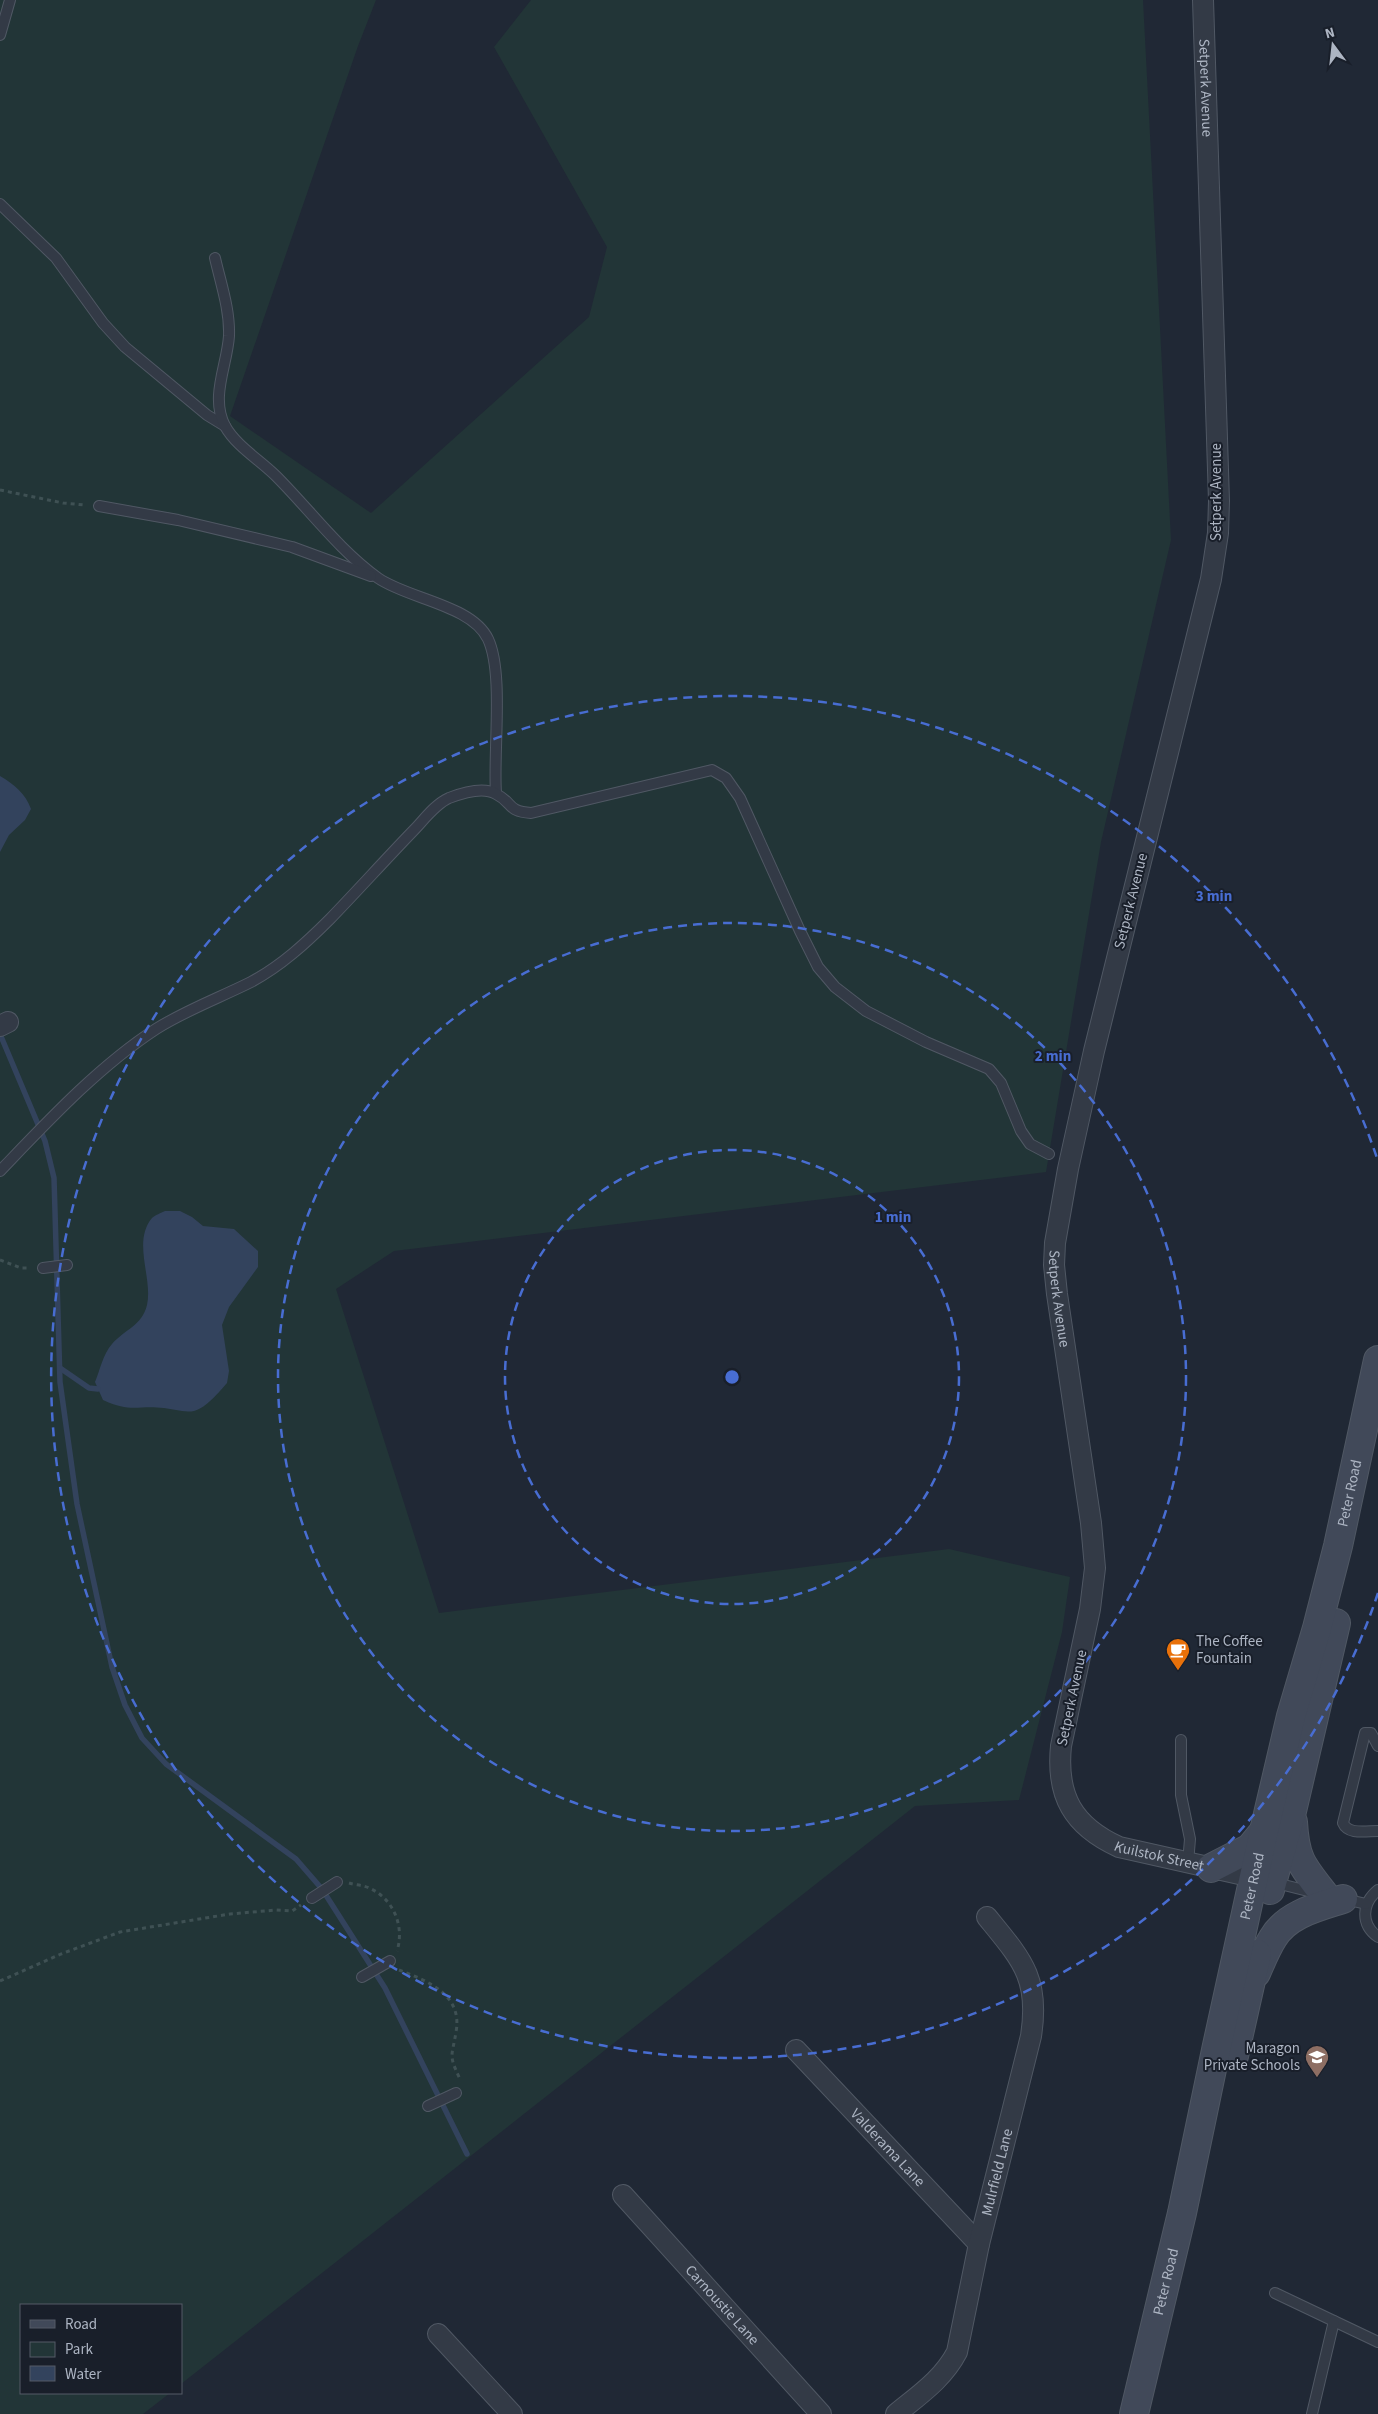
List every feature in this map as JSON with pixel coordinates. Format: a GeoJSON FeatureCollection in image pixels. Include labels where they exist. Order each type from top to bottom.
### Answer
{"type":"FeatureCollection","features":[{"type":"Feature","properties":{"kind":"main road","name":"Peter Road"},"geometry":{"type":"LineString","coordinates":[[1146,2414],[1251,1984],[1264,1880],[1264,1831],[1292,1716],[1338,1546],[1378,1360]]}},
{"type":"Feature","properties":{"kind":"main road","name":"Peter Road"},"geometry":{"type":"LineString","coordinates":[[1134,2414],[1182,2213],[1216,2050],[1264,1880],[1292,1811],[1378,1440]]}},
{"type":"Feature","properties":{"kind":"main road"},"geometry":{"type":"LineString","coordinates":[[1292,1811],[1294,1846],[1298,1860],[1344,1899]]}},
{"type":"Feature","properties":{"kind":"main road"},"geometry":{"type":"LineString","coordinates":[[1199,1865],[1250,1848],[1264,1831]]}},
{"type":"Feature","properties":{"kind":"main road"},"geometry":{"type":"LineString","coordinates":[[1251,1984],[1273,1938],[1286,1922],[1306,1912],[1344,1899]]}},
{"type":"Feature","properties":{"kind":"street","name":"Setperk Avenue"},"geometry":{"type":"LineString","coordinates":[[1065,1798],[1059,1768],[1090,1609],[1095,1547],[1057,1294],[1054,1265],[1055,1243],[1068,1169],[1094,1051],[1209,588],[1218,533],[1219,502],[1203,0]]}},
{"type":"Feature","properties":{"kind":"street","name":"Kuilstok Street"},"geometry":{"type":"LineString","coordinates":[[1065,1798],[1083,1825],[1099,1838],[1119,1847],[1264,1880]]}},
{"type":"Feature","properties":{"kind":"street","name":"Mulrfield Lane"},"geometry":{"type":"LineString","coordinates":[[896,2414],[936,2382],[949,2367],[959,2342],[979,2244],[1034,2015],[1033,1996],[1025,1966],[987,1917]]}},
{"type":"Feature","properties":{"kind":"street","name":"Valderama Lane"},"geometry":{"type":"LineString","coordinates":[[796,2050],[979,2244]]}},
{"type":"Feature","properties":{"kind":"street","name":"Carnoustie Lane"},"geometry":{"type":"LineString","coordinates":[[623,2195],[821,2414]]}},
{"type":"Feature","properties":{"kind":"street"},"geometry":{"type":"LineString","coordinates":[[438,2334],[512,2414]]}},
{"type":"Feature","properties":{"kind":"lane"},"geometry":{"type":"LineString","coordinates":[[0,35],[10,0]]}},
{"type":"Feature","properties":{"kind":"lane"},"geometry":{"type":"LineString","coordinates":[[0,204],[56,258],[102,324],[125,347],[207,415],[225,426],[243,446],[275,475],[351,556],[379,579]]}},
{"type":"Feature","properties":{"kind":"lane"},"geometry":{"type":"LineString","coordinates":[[215,258],[228,314],[229,338],[220,386],[220,409],[225,426]]}},
{"type":"Feature","properties":{"kind":"lane"},"geometry":{"type":"LineString","coordinates":[[98,506],[178,520],[292,547],[379,579],[432,603],[455,610],[481,626],[489,641],[496,676],[496,793]]}},
{"type":"Feature","properties":{"kind":"lane"},"geometry":{"type":"LineString","coordinates":[[0,1171],[49,1120],[119,1057],[156,1029],[205,1002],[251,982],[286,960],[329,919],[428,815],[447,799],[472,790],[496,793],[516,812],[531,814],[712,770],[726,778],[740,798],[756,830],[800,932],[818,967],[829,980],[866,1011],[926,1042],[989,1069],[1001,1083],[1021,1130],[1030,1144],[1049,1154]]}},
{"type":"Feature","properties":{"kind":"lane"},"geometry":{"type":"LineString","coordinates":[[43,1268],[67,1265]]}},
{"type":"Feature","properties":{"kind":"lane"},"geometry":{"type":"LineString","coordinates":[[1378,1746],[1370,1733],[1366,1733],[1343,1823],[1345,1828],[1350,1831],[1378,1831]]}},
{"type":"Feature","properties":{"kind":"lane"},"geometry":{"type":"LineString","coordinates":[[1181,1740],[1181,1795],[1190,1839],[1199,1865]]}},
{"type":"Feature","properties":{"kind":"lane"},"geometry":{"type":"LineString","coordinates":[[1264,1880],[1344,1899],[1378,1890]]}},
{"type":"Feature","properties":{"kind":"lane"},"geometry":{"type":"LineString","coordinates":[[312,1898],[336,1883]]}},
{"type":"Feature","properties":{"kind":"lane"},"geometry":{"type":"LineString","coordinates":[[1344,1899],[1378,1937]]}},
{"type":"Feature","properties":{"kind":"lane"},"geometry":{"type":"LineString","coordinates":[[362,1976],[387,1962]]}},
{"type":"Feature","properties":{"kind":"lane"},"geometry":{"type":"LineString","coordinates":[[428,2106],[454,2095]]}},
{"type":"Feature","properties":{"kind":"lane"},"geometry":{"type":"LineString","coordinates":[[1275,2293],[1378,2342]]}},
{"type":"Feature","properties":{"kind":"lane"},"geometry":{"type":"LineString","coordinates":[[1312,2414],[1334,2321]]}},
{"type":"Feature","properties":{"kind":"path"},"geometry":{"type":"LineString","coordinates":[[0,490],[63,503],[98,506]]}},
{"type":"Feature","properties":{"kind":"path"},"geometry":{"type":"LineString","coordinates":[[0,1260],[21,1268],[32,1268]]}},
{"type":"Feature","properties":{"kind":"path"},"geometry":{"type":"LineString","coordinates":[[336,1883],[368,1887],[383,1897],[393,1909],[397,1918],[400,1942],[396,1955],[387,1962],[442,1991],[454,2004],[458,2021],[451,2052],[451,2064],[460,2079],[460,2089],[454,2095]]}},
{"type":"Feature","properties":{"kind":"path"},"geometry":{"type":"LineString","coordinates":[[0,1981],[61,1954],[120,1932],[230,1914],[276,1910],[292,1911]]}},
{"type":"Feature","properties":{"kind":"green space"},"geometry":{"type":"Polygon","coordinates":[[[0,0],[376,0],[358,46],[230,416],[371,513],[589,317],[607,247],[494,47],[531,0],[1143,0],[1171,540],[1101,842],[1046,1172],[394,1251],[336,1289],[439,1613],[949,1549],[1070,1577],[1062,1632],[1019,1800],[915,1806],[182,2383],[182,2304],[20,2304],[20,2394],[169,2394],[143,2414],[0,2414],[0,0]]]}},
{"type":"Feature","properties":{"kind":"water"},"geometry":{"type":"Polygon","coordinates":[[[0,776],[19,790],[26,798],[31,809],[25,820],[9,835],[0,852],[0,776]]]}},
{"type":"Feature","properties":{"kind":"water"},"geometry":{"type":"Polygon","coordinates":[[[165,1211],[180,1211],[192,1217],[203,1226],[234,1229],[258,1251],[258,1267],[229,1307],[222,1325],[229,1371],[227,1383],[208,1403],[194,1411],[155,1407],[134,1408],[113,1404],[103,1400],[95,1382],[109,1348],[137,1323],[145,1312],[148,1283],[143,1249],[144,1238],[146,1228],[152,1218],[165,1211]]]}},
{"type":"Feature","properties":{"kind":"waterway"},"geometry":{"type":"LineString","coordinates":[[0,1034],[45,1141],[54,1178],[60,1382],[77,1504],[112,1667],[125,1705],[142,1738],[166,1764],[296,1859],[322,1889],[385,1988],[467,2154]]}},
{"type":"Feature","properties":{"kind":"waterway"},"geometry":{"type":"LineString","coordinates":[[60,1368],[89,1388],[98,1389]]}},
{"type":"Feature","properties":{"kind":"place","name":"The Coffee Fountain"},"geometry":{"type":"Point","coordinates":[1178,1671]}},
{"type":"Feature","properties":{"kind":"place","name":"Maragon Private Schools"},"geometry":{"type":"Point","coordinates":[1317,2078]}}]}
